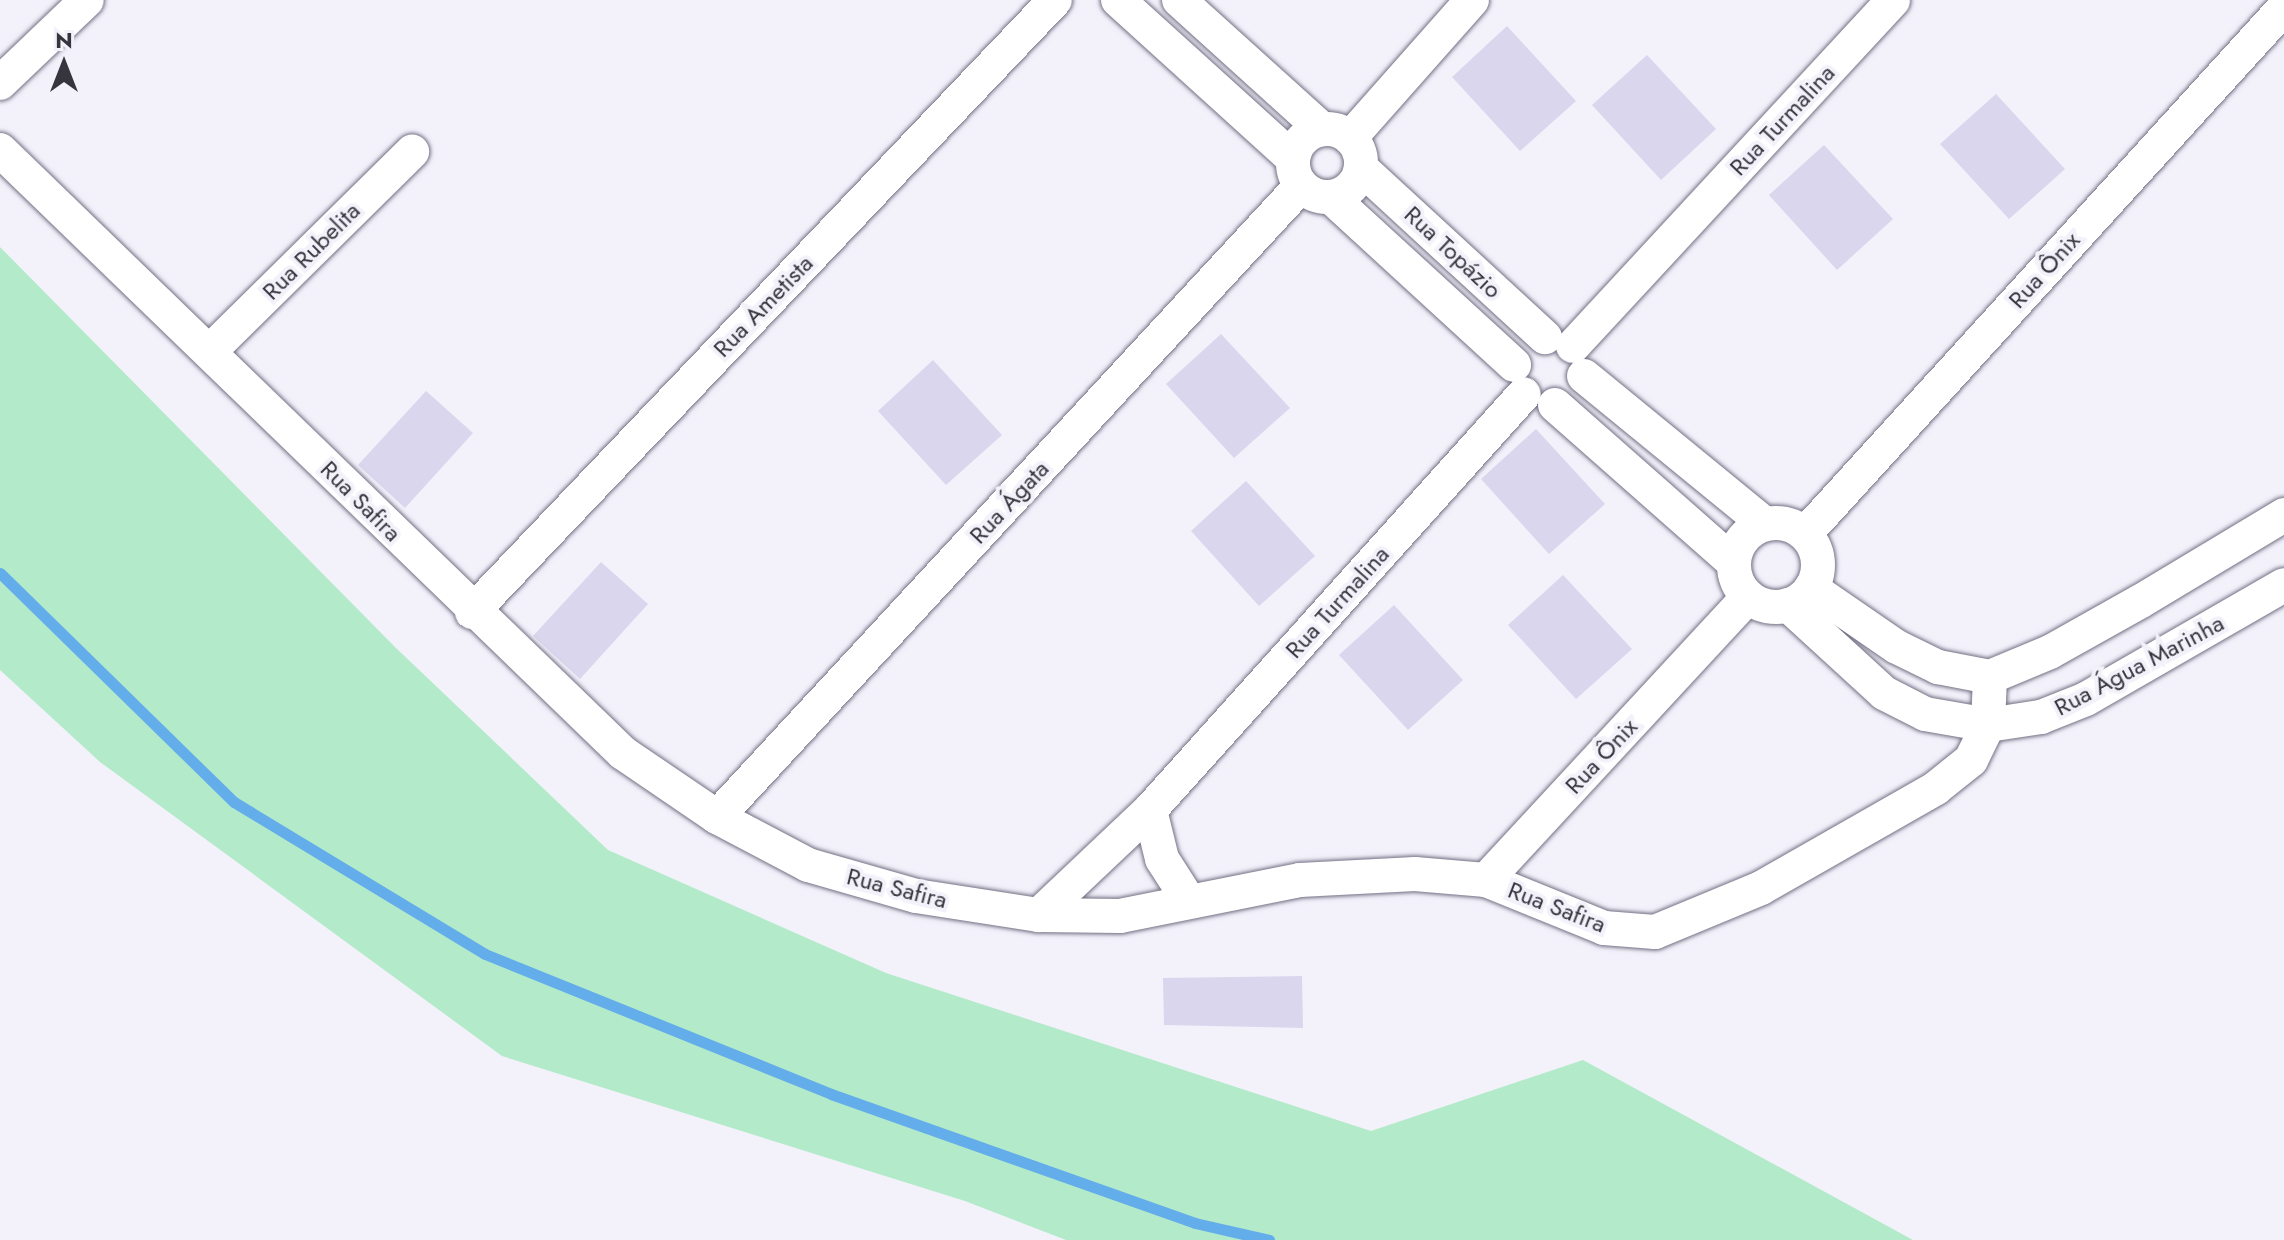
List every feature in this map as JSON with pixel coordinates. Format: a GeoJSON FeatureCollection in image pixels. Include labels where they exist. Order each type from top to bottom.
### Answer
{"type":"FeatureCollection","features":[{"type":"Feature","properties":{"kind":"street"},"geometry":{"type":"LineString","coordinates":[[0,83],[87,0]]}},
{"type":"Feature","properties":{"kind":"street","name":"Rua Ametista"},"geometry":{"type":"LineString","coordinates":[[472,612],[1055,0]]}},
{"type":"Feature","properties":{"kind":"street","name":"Rua Topázio"},"geometry":{"type":"LineString","coordinates":[[1118,0],[1531,388],[1733,562]]}},
{"type":"Feature","properties":{"kind":"street","name":"Rua Topázio"},"geometry":{"type":"LineString","coordinates":[[1179,0],[1344,145],[1567,353],[1765,524]]}},
{"type":"Feature","properties":{"kind":"street"},"geometry":{"type":"LineString","coordinates":[[1344,145],[1472,0]]}},
{"type":"Feature","properties":{"kind":"street","name":"Rua Turmalina"},"geometry":{"type":"LineString","coordinates":[[1567,353],[1893,0]]}},
{"type":"Feature","properties":{"kind":"street","name":"Rua Ônix"},"geometry":{"type":"LineString","coordinates":[[1805,534],[2284,8]]}},
{"type":"Feature","properties":{"kind":"street"},"geometry":{"type":"LineString","coordinates":[[1307,135],[1344,145],[1352,187],[1308,180],[1307,135]]}},
{"type":"Feature","properties":{"kind":"street","name":"Rua Safira"},"geometry":{"type":"LineString","coordinates":[[0,150],[210,351],[472,612],[623,753],[717,817],[808,865],[916,896],[1039,915],[1120,916],[1300,880],[1415,874],[1486,880],[1604,928],[1655,932],[1761,888],[1936,788],[1971,760],[1988,725]]}},
{"type":"Feature","properties":{"kind":"street","name":"Rua Rubelita"},"geometry":{"type":"LineString","coordinates":[[210,351],[412,152]]}},
{"type":"Feature","properties":{"kind":"street","name":"Rua Ágata"},"geometry":{"type":"LineString","coordinates":[[717,817],[1308,180]]}},
{"type":"Feature","properties":{"kind":"street"},"geometry":{"type":"LineString","coordinates":[[1530,343],[1567,353],[1575,395],[1531,388],[1530,343]]}},
{"type":"Feature","properties":{"kind":"street","name":"Rua Turmalina"},"geometry":{"type":"LineString","coordinates":[[1039,915],[1150,810],[1531,388]]}},
{"type":"Feature","properties":{"kind":"street"},"geometry":{"type":"LineString","coordinates":[[1800,596],[1938,667],[1990,677],[2102,623],[2284,515]]}},
{"type":"Feature","properties":{"kind":"street"},"geometry":{"type":"LineString","coordinates":[[1765,524],[1792,526],[1805,534],[1818,559],[1800,596],[1774,607],[1748,597],[1739,587],[1733,562],[1743,538],[1765,524]]}},
{"type":"Feature","properties":{"kind":"street","name":"Rua Água Marinha"},"geometry":{"type":"LineString","coordinates":[[1800,596],[1884,693],[1925,714],[1988,725],[2041,717],[2086,699],[2284,585]]}},
{"type":"Feature","properties":{"kind":"street","name":"Rua Ônix"},"geometry":{"type":"LineString","coordinates":[[1486,880],[1748,597]]}},
{"type":"Feature","properties":{"kind":"street"},"geometry":{"type":"LineString","coordinates":[[1988,725],[1990,677]]}},
{"type":"Feature","properties":{"kind":"street"},"geometry":{"type":"LineString","coordinates":[[1150,810],[1162,859],[1189,901]]}},
{"type":"Feature","properties":{"kind":"green space"},"geometry":{"type":"Polygon","coordinates":[[[0,247],[396,648],[608,850],[886,973],[1371,1131],[1583,1060],[1913,1240],[1066,1240],[965,1201],[502,1056],[100,762],[0,670],[0,247]]]}},
{"type":"Feature","properties":{"kind":"building"},"geometry":{"type":"Polygon","coordinates":[[[1507,26],[1576,101],[1520,151],[1452,77],[1507,26]]]}},
{"type":"Feature","properties":{"kind":"building"},"geometry":{"type":"Polygon","coordinates":[[[1647,55],[1716,129],[1661,180],[1592,105],[1647,55]]]}},
{"type":"Feature","properties":{"kind":"building"},"geometry":{"type":"Polygon","coordinates":[[[1996,94],[2065,169],[2009,219],[1940,144],[1996,94]]]}},
{"type":"Feature","properties":{"kind":"building"},"geometry":{"type":"Polygon","coordinates":[[[1824,145],[1893,219],[1837,270],[1769,195],[1824,145]]]}},
{"type":"Feature","properties":{"kind":"building"},"geometry":{"type":"Polygon","coordinates":[[[1221,334],[1290,408],[1234,458],[1166,384],[1221,334]]]}},
{"type":"Feature","properties":{"kind":"building"},"geometry":{"type":"Polygon","coordinates":[[[933,360],[1002,435],[946,485],[878,411],[933,360]]]}},
{"type":"Feature","properties":{"kind":"building"},"geometry":{"type":"Polygon","coordinates":[[[426,391],[473,433],[405,508],[358,465],[426,391]]]}},
{"type":"Feature","properties":{"kind":"building"},"geometry":{"type":"Polygon","coordinates":[[[1536,429],[1605,504],[1549,554],[1481,479],[1536,429]]]}},
{"type":"Feature","properties":{"kind":"building"},"geometry":{"type":"Polygon","coordinates":[[[1246,481],[1315,556],[1259,606],[1191,531],[1246,481]]]}},
{"type":"Feature","properties":{"kind":"building"},"geometry":{"type":"Polygon","coordinates":[[[601,562],[648,604],[580,679],[533,636],[601,562]]]}},
{"type":"Feature","properties":{"kind":"building"},"geometry":{"type":"Polygon","coordinates":[[[1563,575],[1632,649],[1576,699],[1508,625],[1563,575]]]}},
{"type":"Feature","properties":{"kind":"building"},"geometry":{"type":"Polygon","coordinates":[[[1394,605],[1463,680],[1408,730],[1339,655],[1394,605]]]}},
{"type":"Feature","properties":{"kind":"building"},"geometry":{"type":"Polygon","coordinates":[[[1302,976],[1303,1028],[1164,1025],[1163,978],[1302,976]]]}},
{"type":"Feature","properties":{"kind":"waterway"},"geometry":{"type":"LineString","coordinates":[[0,573],[234,802],[485,954],[831,1094],[1195,1223],[1269,1240]]}}]}
